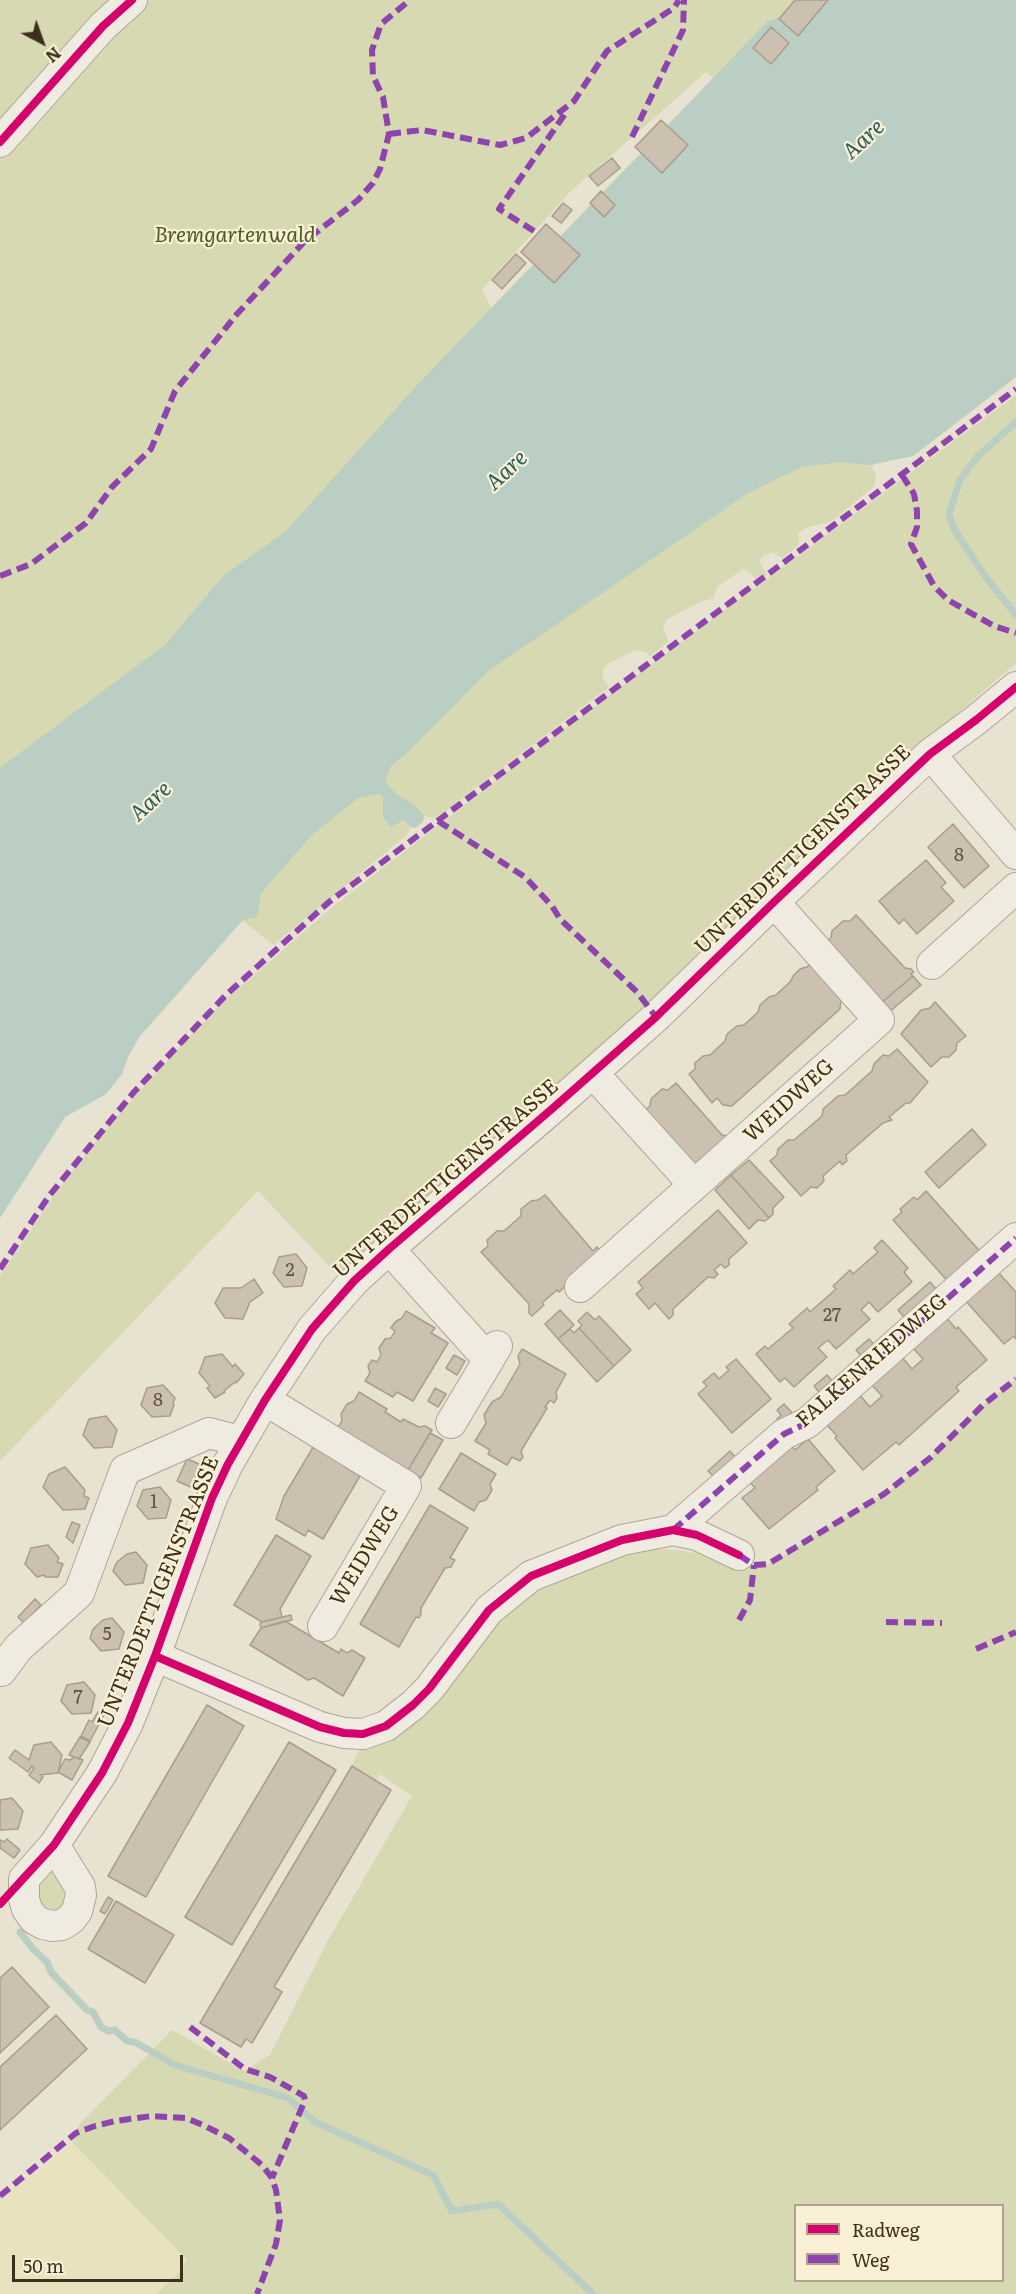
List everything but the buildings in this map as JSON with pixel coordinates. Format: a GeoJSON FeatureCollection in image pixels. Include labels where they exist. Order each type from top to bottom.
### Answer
{"type":"FeatureCollection","features":[{"type":"Feature","properties":{"kind":"street"},"geometry":{"type":"LineString","coordinates":[[0,142],[103,26],[132,0]]}},
{"type":"Feature","properties":{"kind":"street","name":"UNTERDETTIGENSTRASSE"},"geometry":{"type":"LineString","coordinates":[[54,1845],[102,1773],[128,1723],[155,1656],[212,1498],[240,1441],[264,1400],[312,1329],[354,1281],[656,1017],[930,754],[1016,687]]}},
{"type":"Feature","properties":{"kind":"street"},"geometry":{"type":"LineString","coordinates":[[930,754],[1016,854]]}},
{"type":"Feature","properties":{"kind":"street"},"geometry":{"type":"LineString","coordinates":[[932,964],[1016,888]]}},
{"type":"Feature","properties":{"kind":"street","name":"WEIDWEG"},"geometry":{"type":"LineString","coordinates":[[580,1287],[879,1020],[774,902]]}},
{"type":"Feature","properties":{"kind":"street"},"geometry":{"type":"LineString","coordinates":[[593,1073],[694,1185]]}},
{"type":"Feature","properties":{"kind":"street","name":"FALKENRIEDWEG"},"geometry":{"type":"LineString","coordinates":[[673,1530],[784,1434],[807,1423],[1016,1238]]}},
{"type":"Feature","properties":{"kind":"street"},"geometry":{"type":"LineString","coordinates":[[389,1249],[493,1352],[451,1423]]}},
{"type":"Feature","properties":{"kind":"street","name":"WEIDWEG"},"geometry":{"type":"LineString","coordinates":[[264,1400],[406,1486],[323,1626]]}},
{"type":"Feature","properties":{"kind":"street"},"geometry":{"type":"LineString","coordinates":[[1,1671],[18,1648],[79,1593],[125,1470],[209,1433],[240,1441]]}},
{"type":"Feature","properties":{"kind":"street","name":"FALKENRIEDWEG"},"geometry":{"type":"LineString","coordinates":[[155,1656],[320,1727],[344,1733],[363,1734],[386,1726],[413,1706],[429,1689],[489,1610],[531,1576],[622,1540],[673,1530],[698,1535],[739,1555]]}},
{"type":"Feature","properties":{"kind":"shaded area"},"geometry":{"type":"Polygon","coordinates":[[[72,2142],[188,2260],[180,2272],[156,2294],[0,2294],[0,2201],[72,2142]]]}},
{"type":"Feature","properties":{"kind":"green space","name":"Bremgartenwald"},"geometry":{"type":"Polygon","coordinates":[[[0,0],[1016,0],[1016,377],[913,456],[871,465],[876,476],[873,488],[830,522],[808,527],[798,533],[799,545],[782,558],[772,552],[764,555],[759,561],[767,575],[758,582],[749,571],[743,569],[717,587],[714,598],[700,602],[666,620],[663,629],[669,641],[650,657],[646,652],[636,650],[609,663],[603,669],[603,678],[609,687],[436,818],[424,816],[423,822],[415,828],[411,827],[407,835],[273,945],[242,920],[140,1036],[128,1057],[122,1074],[106,1094],[65,1117],[0,1218],[0,0]],[[706,72],[569,193],[482,289],[491,308],[714,78],[706,72]]]}},
{"type":"Feature","properties":{"kind":"green space"},"geometry":{"type":"Polygon","coordinates":[[[1016,395],[1016,663],[927,740],[647,1012],[341,1279],[258,1191],[0,1461],[0,1276],[53,1197],[90,1149],[191,1035],[231,995],[335,905],[536,750],[1016,395]]]}},
{"type":"Feature","properties":{"kind":"green space"},"geometry":{"type":"Polygon","coordinates":[[[1016,1379],[1016,2294],[156,2294],[180,2272],[187,2260],[72,2142],[80,2124],[172,2030],[244,2071],[270,2055],[327,1942],[412,1796],[380,1774],[376,1780],[352,1765],[361,1746],[522,1590],[642,1548],[676,1550],[727,1558],[740,1568],[768,1564],[896,1486],[930,1458],[983,1405],[1016,1379]]]}},
{"type":"Feature","properties":{"kind":"green space"},"geometry":{"type":"Polygon","coordinates":[[[50,1866],[67,1894],[62,1908],[52,1910],[42,1905],[38,1898],[42,1875],[50,1866]]]}},
{"type":"Feature","properties":{"kind":"water","name":"Aare"},"geometry":{"type":"Polygon","coordinates":[[[794,0],[1016,0],[1016,377],[913,456],[870,465],[841,462],[802,467],[748,493],[487,672],[409,751],[391,766],[385,782],[398,795],[415,805],[424,815],[423,822],[415,828],[404,820],[391,827],[383,817],[383,797],[378,794],[358,798],[313,834],[261,893],[257,917],[243,920],[140,1036],[128,1057],[122,1074],[106,1094],[65,1117],[0,1218],[0,768],[166,644],[224,575],[285,532],[420,382],[767,22],[780,17],[794,0]]]}},
{"type":"Feature","properties":{"kind":"waterway"},"geometry":{"type":"LineString","coordinates":[[1016,422],[977,457],[960,480],[949,514],[954,529],[985,576],[1016,615]]}},
{"type":"Feature","properties":{"kind":"waterway"},"geometry":{"type":"LineString","coordinates":[[20,1932],[47,1962],[51,1972],[87,2010],[93,2012],[101,2027],[108,2031],[115,2030],[127,2041],[135,2042],[175,2065],[288,2098],[315,2122],[433,2175],[452,2211],[498,2204],[593,2294]]}},
{"type":"Feature","properties":{"kind":"marked path"},"geometry":{"type":"LineString","coordinates":[[0,576],[31,564],[86,523],[112,487],[151,449],[175,391],[237,314],[305,241],[358,200],[373,183],[380,169],[389,134],[383,97],[373,76],[372,50],[381,24],[410,0]]}},
{"type":"Feature","properties":{"kind":"marked path"},"geometry":{"type":"LineString","coordinates":[[389,134],[422,130],[500,145],[526,138],[574,101],[607,51],[674,8],[679,0]]}},
{"type":"Feature","properties":{"kind":"marked path"},"geometry":{"type":"LineString","coordinates":[[632,137],[683,30],[684,0]]}},
{"type":"Feature","properties":{"kind":"marked path"},"geometry":{"type":"LineString","coordinates":[[534,231],[499,209],[567,111]]}},
{"type":"Feature","properties":{"kind":"marked path"},"geometry":{"type":"LineString","coordinates":[[0,1269],[49,1196],[134,1092],[227,994],[329,902],[1016,389]]}},
{"type":"Feature","properties":{"kind":"marked path"},"geometry":{"type":"LineString","coordinates":[[902,475],[914,494],[917,511],[917,527],[911,544],[934,586],[948,600],[994,626],[1016,633]]}},
{"type":"Feature","properties":{"kind":"marked path"},"geometry":{"type":"LineString","coordinates":[[438,821],[525,877],[552,906],[560,919],[637,992],[656,1017]]}},
{"type":"Feature","properties":{"kind":"marked path"},"geometry":{"type":"LineString","coordinates":[[673,1530],[784,1434],[807,1423],[1016,1238]]}},
{"type":"Feature","properties":{"kind":"marked path"},"geometry":{"type":"LineString","coordinates":[[739,1555],[754,1565],[768,1564],[884,1494],[930,1458],[983,1405],[1016,1379]]}},
{"type":"Feature","properties":{"kind":"marked path"},"geometry":{"type":"LineString","coordinates":[[739,1620],[750,1600],[754,1565]]}},
{"type":"Feature","properties":{"kind":"marked path"},"geometry":{"type":"LineString","coordinates":[[886,1622],[942,1623]]}},
{"type":"Feature","properties":{"kind":"marked path"},"geometry":{"type":"LineString","coordinates":[[976,1649],[1016,1632]]}},
{"type":"Feature","properties":{"kind":"marked path"},"geometry":{"type":"LineString","coordinates":[[190,2027],[245,2069],[270,2077],[304,2096],[305,2100],[272,2178]]}},
{"type":"Feature","properties":{"kind":"marked path"},"geometry":{"type":"LineString","coordinates":[[0,2196],[76,2133],[115,2121],[152,2116],[186,2118],[229,2138],[262,2165],[272,2178],[280,2220],[276,2244],[257,2294]]}},
{"type":"Feature","properties":{"kind":"cycle path"},"geometry":{"type":"LineString","coordinates":[[0,142],[103,26],[132,0]]}},
{"type":"Feature","properties":{"kind":"cycle path"},"geometry":{"type":"LineString","coordinates":[[0,1904],[54,1845],[102,1773],[128,1723],[155,1656],[212,1498],[228,1464],[265,1400],[312,1329],[354,1281],[656,1017],[930,754],[1016,687]]}},
{"type":"Feature","properties":{"kind":"cycle path"},"geometry":{"type":"LineString","coordinates":[[155,1656],[320,1727],[344,1733],[363,1734],[386,1726],[413,1705],[429,1689],[489,1610],[531,1576],[622,1540],[673,1530],[697,1535],[739,1555]]}}]}
